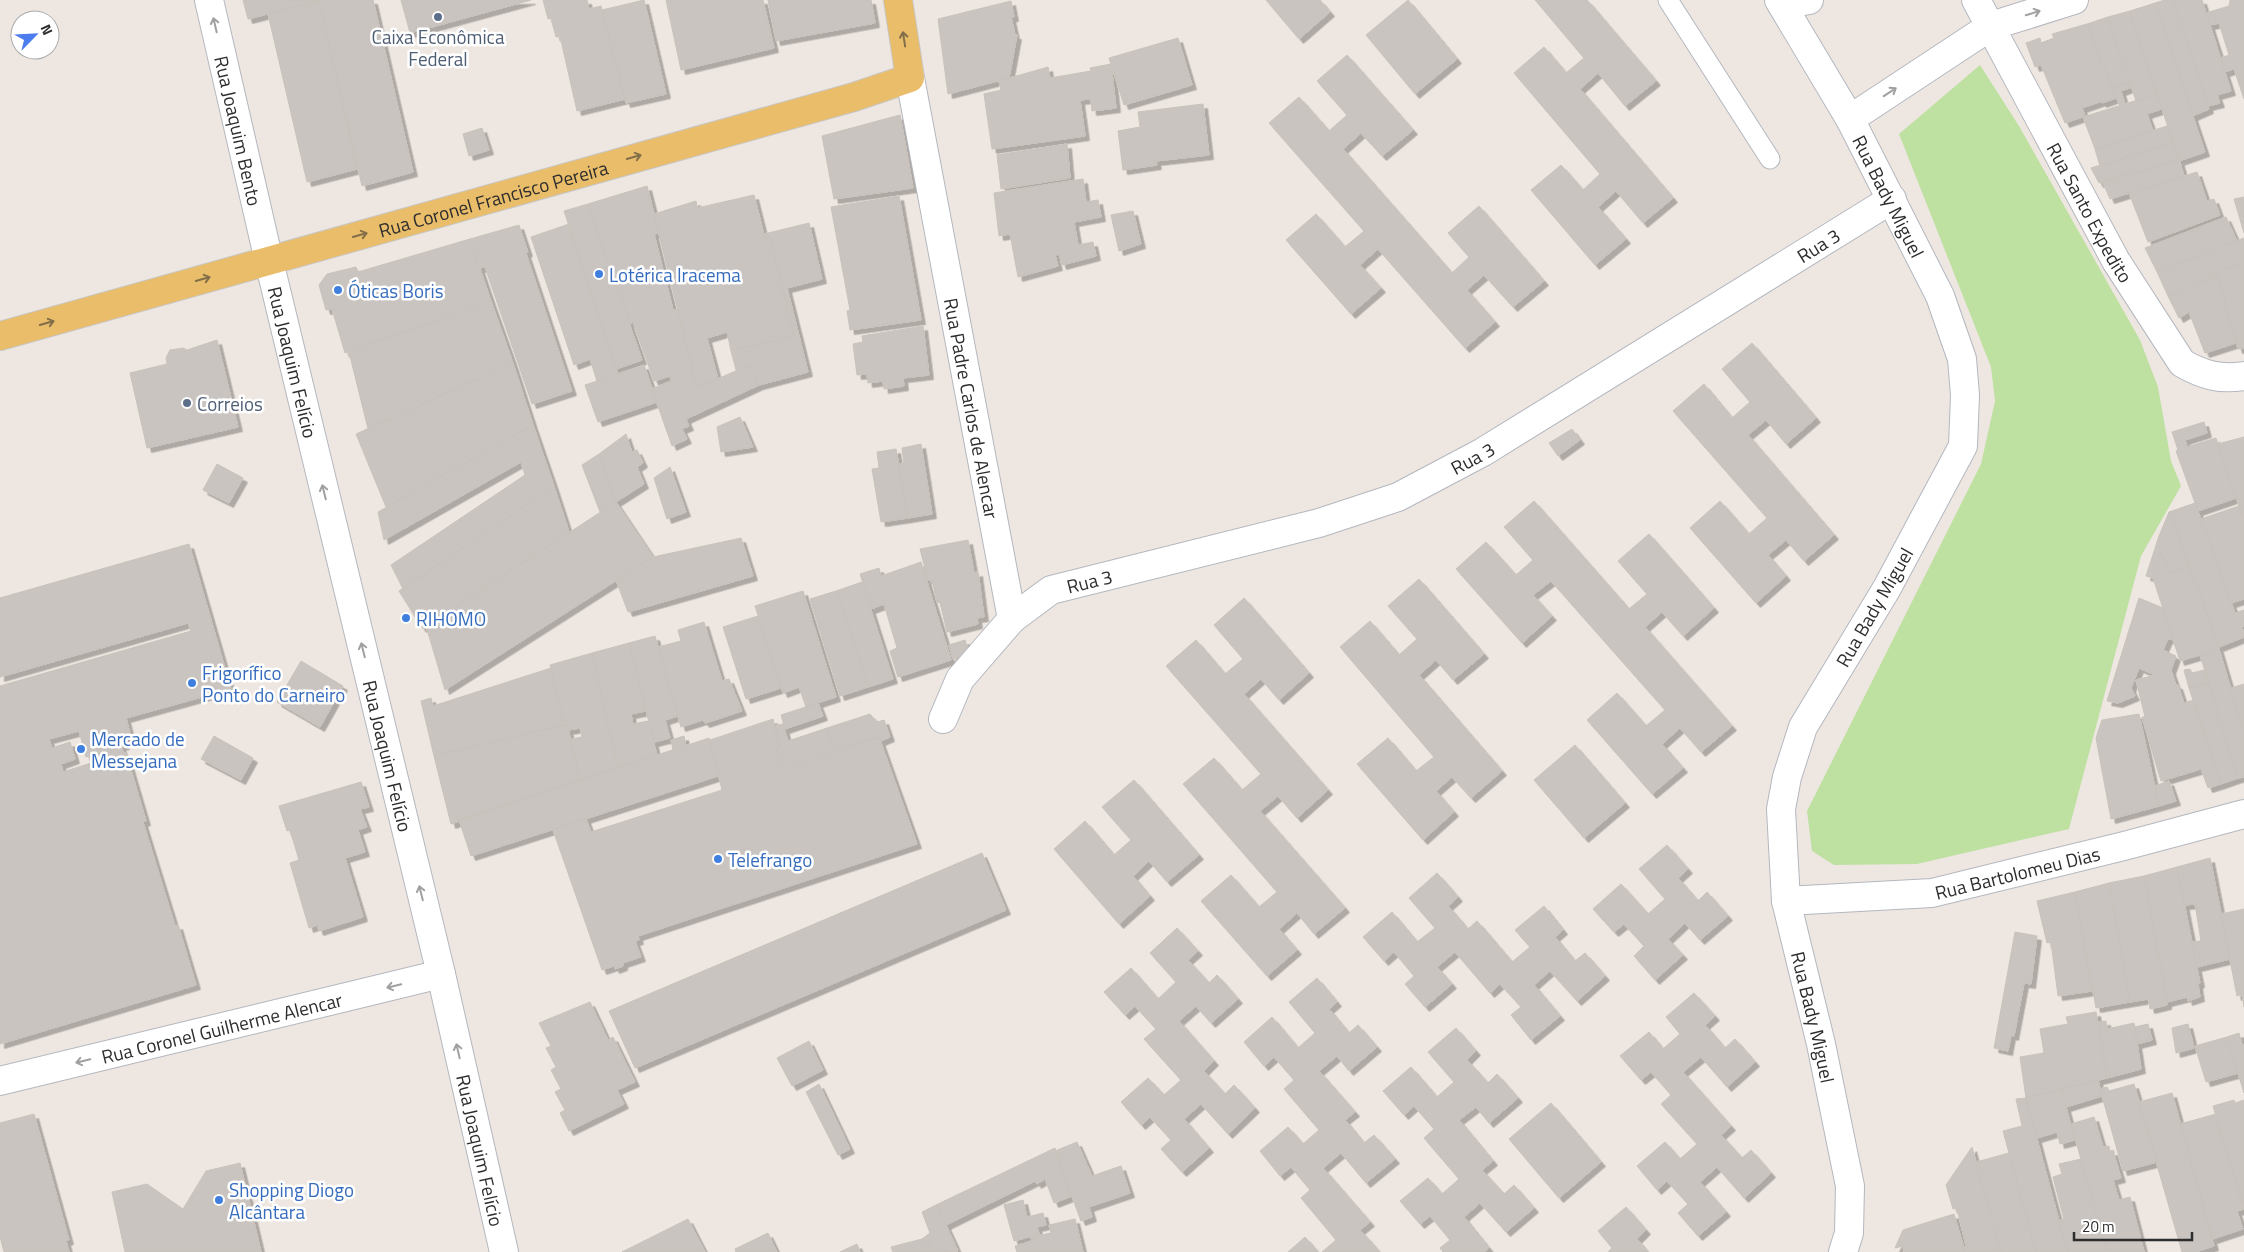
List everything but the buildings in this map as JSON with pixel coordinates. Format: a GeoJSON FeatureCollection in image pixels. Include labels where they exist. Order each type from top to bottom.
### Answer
{"type":"FeatureCollection","features":[{"type":"Feature","properties":{"kind":"main road"},"geometry":{"type":"LineString","coordinates":[[898,0],[910,78]]}},
{"type":"Feature","properties":{"kind":"main road","name":"Rua Coronel Francisco Pereira"},"geometry":{"type":"LineString","coordinates":[[0,336],[854,97],[910,78]]}},
{"type":"Feature","properties":{"kind":"street","name":"Rua Joaquim Bento"},"geometry":{"type":"LineString","coordinates":[[209,0],[269,260]]}},
{"type":"Feature","properties":{"kind":"street"},"geometry":{"type":"LineString","coordinates":[[1781,3],[1809,0]]}},
{"type":"Feature","properties":{"kind":"street","name":"Rua Santo Expedito"},"geometry":{"type":"LineString","coordinates":[[1976,0],[2116,261],[2177,356],[2182,363],[2199,372],[2218,378],[2244,376]]}},
{"type":"Feature","properties":{"kind":"street"},"geometry":{"type":"LineString","coordinates":[[1850,119],[1991,26],[2074,0]]}},
{"type":"Feature","properties":{"kind":"street","name":"Rua Bady Miguel"},"geometry":{"type":"LineString","coordinates":[[1781,3],[1850,119],[1940,296],[1962,359],[1965,395],[1963,446],[1887,588],[1803,727],[1787,777],[1781,809],[1786,901],[1821,1044],[1850,1186],[1849,1233],[1843,1252]]}},
{"type":"Feature","properties":{"kind":"street","name":"Rua Padre Carlos de Alencar"},"geometry":{"type":"LineString","coordinates":[[910,78],[1012,618]]}},
{"type":"Feature","properties":{"kind":"street","name":"Rua 3"},"geometry":{"type":"LineString","coordinates":[[1012,618],[1051,590],[1319,523],[1398,497],[1483,452],[1784,268],[1892,199]]}},
{"type":"Feature","properties":{"kind":"street","name":"Rua Joaquim Felício"},"geometry":{"type":"LineString","coordinates":[[269,260],[441,974],[504,1252]]}},
{"type":"Feature","properties":{"kind":"street"},"geometry":{"type":"LineString","coordinates":[[943,719],[960,679],[1012,618]]}},
{"type":"Feature","properties":{"kind":"street","name":"Rua Bartolomeu Dias"},"geometry":{"type":"LineString","coordinates":[[1786,901],[1932,893],[2124,846],[2244,814]]}},
{"type":"Feature","properties":{"kind":"street","name":"Rua Coronel Guilherme Alencar"},"geometry":{"type":"LineString","coordinates":[[0,1081],[441,974]]}},
{"type":"Feature","properties":{"kind":"lane"},"geometry":{"type":"LineString","coordinates":[[1668,0],[1770,159]]}},
{"type":"Feature","properties":{"kind":"green space"},"geometry":{"type":"Polygon","coordinates":[[[1980,65],[2019,126],[2140,340],[2158,387],[2171,461],[2181,486],[2141,556],[2069,829],[1917,864],[1834,865],[1812,851],[1807,811],[1981,464],[1995,401],[1991,367],[1899,134],[1980,65]]]}},
{"type":"Feature","properties":{"kind":"place","name":"Caixa Econômica Federal"},"geometry":{"type":"Point","coordinates":[438,17]}},
{"type":"Feature","properties":{"kind":"place","name":"Lotérica Iracema"},"geometry":{"type":"Point","coordinates":[599,274]}},
{"type":"Feature","properties":{"kind":"place","name":"Óticas Boris"},"geometry":{"type":"Point","coordinates":[338,290]}},
{"type":"Feature","properties":{"kind":"place","name":"Correios"},"geometry":{"type":"Point","coordinates":[187,403]}},
{"type":"Feature","properties":{"kind":"place","name":"RIHOMO"},"geometry":{"type":"Point","coordinates":[406,618]}},
{"type":"Feature","properties":{"kind":"place","name":"Frigorífico Ponto do Carneiro"},"geometry":{"type":"Point","coordinates":[192,683]}},
{"type":"Feature","properties":{"kind":"place","name":"Mercado de Messejana"},"geometry":{"type":"Point","coordinates":[81,749]}},
{"type":"Feature","properties":{"kind":"place","name":"Telefrango"},"geometry":{"type":"Point","coordinates":[718,859]}},
{"type":"Feature","properties":{"kind":"place","name":"Shopping Diogo Alcântara"},"geometry":{"type":"Point","coordinates":[219,1200]}}]}
